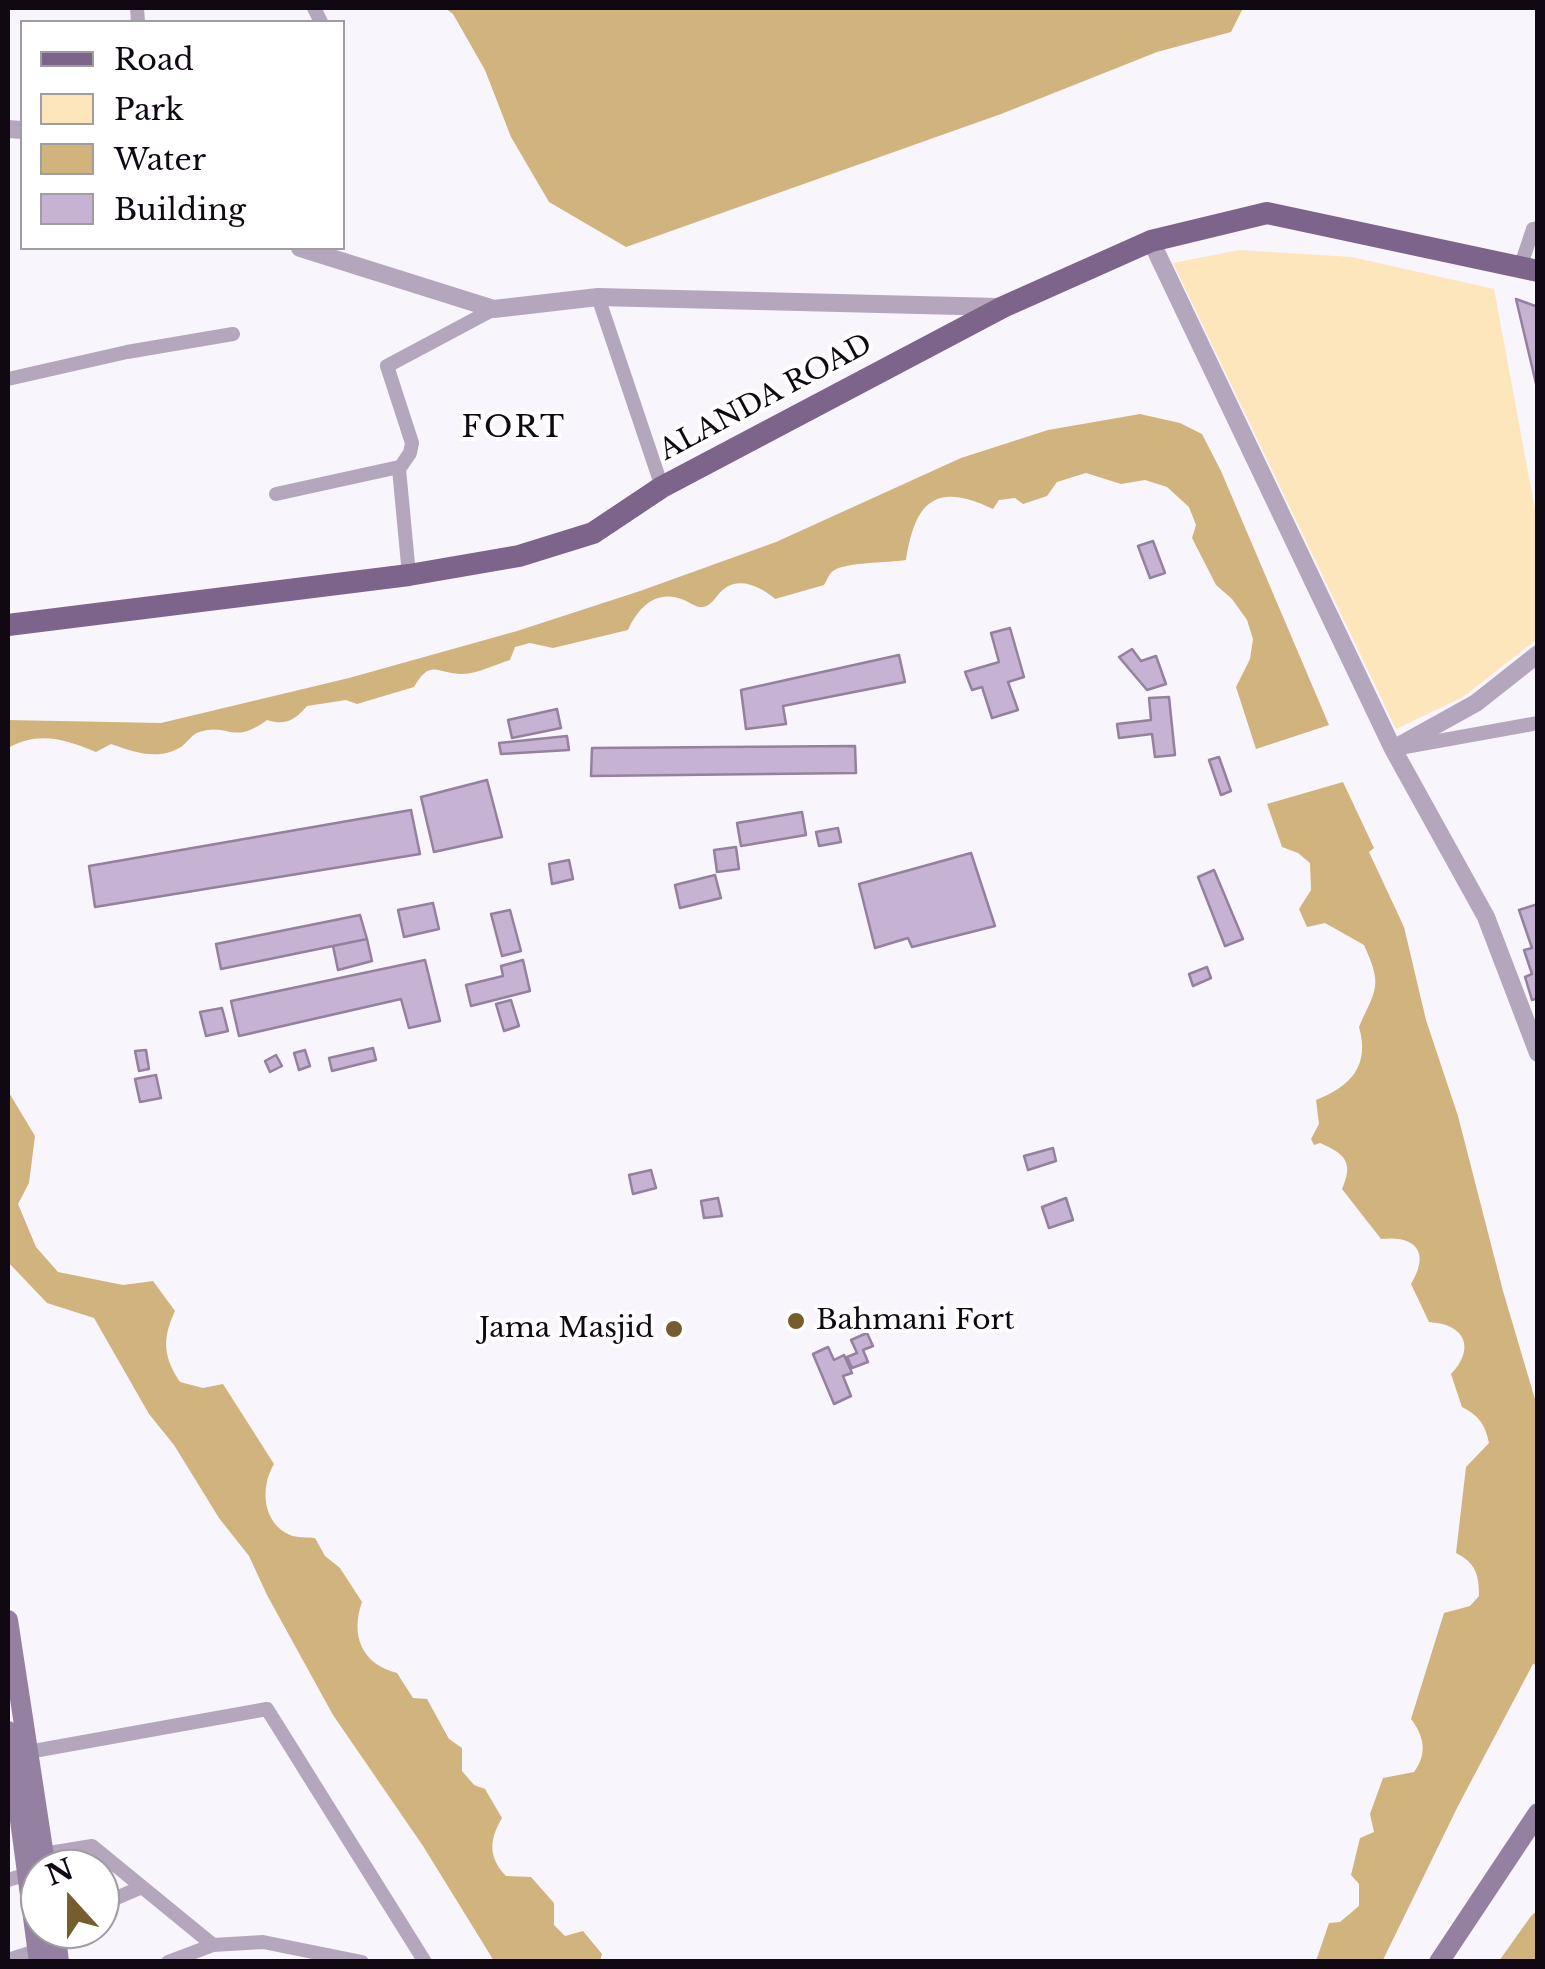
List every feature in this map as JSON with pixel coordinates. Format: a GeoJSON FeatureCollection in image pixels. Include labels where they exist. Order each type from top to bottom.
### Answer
{"type":"FeatureCollection","features":[{"type":"Feature","properties":{"kind":"main road","name":"ALANDA ROAD"},"geometry":{"type":"LineString","coordinates":[[8,624],[409,575],[519,556],[592,533],[662,487],[1004,307],[1151,242],[1267,213],[1529,268]]}},
{"type":"Feature","properties":{"kind":"main road"},"geometry":{"type":"LineString","coordinates":[[8,1620],[28,1752],[30,1849]]}},
{"type":"Feature","properties":{"kind":"main road"},"geometry":{"type":"LineString","coordinates":[[8,1730],[12,1788],[26,1849]]}},
{"type":"Feature","properties":{"kind":"main road"},"geometry":{"type":"LineString","coordinates":[[1440,1962],[1538,1813]]}},
{"type":"Feature","properties":{"kind":"main road"},"geometry":{"type":"LineString","coordinates":[[1514,1850],[1538,1854]]}},
{"type":"Feature","properties":{"kind":"street"},"geometry":{"type":"LineString","coordinates":[[1529,268],[1533,229],[1538,228]]}},
{"type":"Feature","properties":{"kind":"street"},"geometry":{"type":"LineString","coordinates":[[1151,242],[1393,749],[1486,917],[1531,1016],[1538,1052]]}},
{"type":"Feature","properties":{"kind":"street"},"geometry":{"type":"LineString","coordinates":[[313,250],[338,254],[494,309]]}},
{"type":"Feature","properties":{"kind":"street"},"geometry":{"type":"LineString","coordinates":[[598,297],[662,487]]}},
{"type":"Feature","properties":{"kind":"street"},"geometry":{"type":"LineString","coordinates":[[276,494],[399,467],[410,453],[412,443],[388,366],[494,309],[598,297],[1004,307]]}},
{"type":"Feature","properties":{"kind":"street"},"geometry":{"type":"LineString","coordinates":[[8,379],[127,352],[233,334]]}},
{"type":"Feature","properties":{"kind":"street"},"geometry":{"type":"LineString","coordinates":[[399,467],[409,575]]}},
{"type":"Feature","properties":{"kind":"street"},"geometry":{"type":"LineString","coordinates":[[1393,749],[1476,703],[1538,654]]}},
{"type":"Feature","properties":{"kind":"street"},"geometry":{"type":"LineString","coordinates":[[1393,749],[1538,723]]}},
{"type":"Feature","properties":{"kind":"street"},"geometry":{"type":"LineString","coordinates":[[28,1752],[267,1710],[426,1962]]}},
{"type":"Feature","properties":{"kind":"street"},"geometry":{"type":"LineString","coordinates":[[120,1869],[213,1946]]}},
{"type":"Feature","properties":{"kind":"street"},"geometry":{"type":"LineString","coordinates":[[120,1896],[142,1887]]}},
{"type":"Feature","properties":{"kind":"street"},"geometry":{"type":"LineString","coordinates":[[168,1962],[213,1946],[263,1942],[362,1962]]}},
{"type":"Feature","properties":{"kind":"green space"},"geometry":{"type":"Polygon","coordinates":[[[1239,250],[1352,257],[1494,289],[1537,520],[1537,639],[1463,697],[1396,729],[1173,263],[1239,250]]]}},
{"type":"Feature","properties":{"kind":"water"},"geometry":{"type":"Polygon","coordinates":[[[445,8],[1243,8],[1231,32],[1157,52],[1001,114],[626,247],[549,202],[511,137],[485,70],[453,14],[445,8]]]}},
{"type":"Feature","properties":{"kind":"water"},"geometry":{"type":"Polygon","coordinates":[[[1140,414],[1180,423],[1202,434],[1329,725],[1256,749],[1236,687],[1250,659],[1253,639],[1247,620],[1216,585],[1192,538],[1196,525],[1189,507],[1167,487],[1145,480],[1121,484],[1086,473],[1057,482],[1047,496],[1023,504],[1015,498],[999,500],[993,509],[956,497],[931,502],[915,524],[906,560],[839,568],[824,585],[775,599],[744,584],[731,585],[704,607],[674,597],[657,598],[643,607],[628,630],[553,648],[530,643],[515,647],[510,660],[480,671],[462,674],[430,670],[414,687],[357,704],[346,700],[307,706],[289,720],[267,720],[238,733],[199,732],[181,747],[163,754],[111,744],[96,752],[41,738],[8,748],[8,720],[161,723],[349,678],[517,631],[776,542],[961,458],[1048,430],[1140,414]]]}},
{"type":"Feature","properties":{"kind":"water"},"geometry":{"type":"Polygon","coordinates":[[[1343,782],[1374,848],[1369,852],[1404,927],[1426,1020],[1458,1116],[1537,1406],[1537,1665],[1533,1664],[1458,1806],[1382,1962],[1316,1961],[1329,1923],[1340,1922],[1359,1906],[1359,1884],[1351,1875],[1360,1838],[1374,1832],[1370,1814],[1383,1778],[1414,1772],[1421,1759],[1422,1739],[1411,1719],[1444,1613],[1470,1606],[1479,1596],[1475,1570],[1456,1553],[1466,1467],[1489,1443],[1480,1421],[1462,1407],[1451,1374],[1463,1355],[1463,1339],[1451,1327],[1429,1322],[1411,1284],[1419,1263],[1417,1248],[1404,1240],[1381,1239],[1342,1189],[1347,1172],[1345,1160],[1329,1147],[1314,1145],[1311,1139],[1319,1124],[1316,1100],[1348,1081],[1359,1064],[1359,1027],[1373,995],[1374,970],[1364,945],[1325,923],[1307,927],[1299,909],[1311,890],[1310,863],[1282,847],[1267,804],[1343,782]]]}},
{"type":"Feature","properties":{"kind":"water"},"geometry":{"type":"Polygon","coordinates":[[[8,1091],[35,1136],[29,1183],[18,1204],[36,1247],[58,1272],[123,1285],[153,1281],[175,1311],[166,1347],[180,1382],[203,1388],[223,1384],[274,1464],[267,1483],[266,1504],[274,1522],[290,1535],[315,1538],[325,1556],[340,1568],[362,1602],[357,1626],[367,1656],[397,1673],[413,1698],[427,1699],[449,1739],[462,1748],[462,1771],[474,1785],[485,1789],[502,1818],[492,1848],[500,1869],[506,1876],[531,1877],[554,1903],[554,1925],[565,1936],[583,1931],[602,1954],[600,1961],[494,1961],[423,1846],[333,1715],[249,1556],[149,1414],[94,1318],[47,1303],[8,1262],[8,1091]]]}},
{"type":"Feature","properties":{"kind":"water"},"geometry":{"type":"Polygon","coordinates":[[[1537,1911],[1537,1961],[1499,1961],[1531,1916],[1537,1911]]]}},
{"type":"Feature","properties":{"kind":"building"},"geometry":{"type":"Polygon","coordinates":[[[1516,299],[1538,307],[1538,392],[1516,299]]]}},
{"type":"Feature","properties":{"kind":"building"},"geometry":{"type":"Polygon","coordinates":[[[1153,541],[1165,573],[1150,578],[1138,546],[1153,541]]]}},
{"type":"Feature","properties":{"kind":"building"},"geometry":{"type":"Polygon","coordinates":[[[1010,628],[1024,677],[1008,682],[1018,710],[992,718],[982,687],[972,690],[965,672],[999,662],[991,633],[1010,628]]]}},
{"type":"Feature","properties":{"kind":"building"},"geometry":{"type":"Polygon","coordinates":[[[1132,649],[1141,661],[1156,656],[1166,684],[1147,690],[1119,657],[1132,649]]]}},
{"type":"Feature","properties":{"kind":"building"},"geometry":{"type":"Polygon","coordinates":[[[899,655],[905,682],[783,706],[786,724],[746,729],[741,690],[899,655]]]}},
{"type":"Feature","properties":{"kind":"building"},"geometry":{"type":"Polygon","coordinates":[[[1169,697],[1175,755],[1155,757],[1152,734],[1119,738],[1117,724],[1151,720],[1149,698],[1169,697]]]}},
{"type":"Feature","properties":{"kind":"building"},"geometry":{"type":"Polygon","coordinates":[[[557,709],[561,728],[512,738],[508,720],[557,709]]]}},
{"type":"Feature","properties":{"kind":"building"},"geometry":{"type":"Polygon","coordinates":[[[567,736],[569,750],[501,754],[499,743],[567,736]]]}},
{"type":"Feature","properties":{"kind":"building"},"geometry":{"type":"Polygon","coordinates":[[[855,746],[856,773],[591,776],[592,748],[855,746]]]}},
{"type":"Feature","properties":{"kind":"building"},"geometry":{"type":"Polygon","coordinates":[[[1219,757],[1231,791],[1221,795],[1209,760],[1219,757]]]}},
{"type":"Feature","properties":{"kind":"building"},"geometry":{"type":"Polygon","coordinates":[[[487,780],[502,837],[434,852],[421,797],[487,780]]]}},
{"type":"Feature","properties":{"kind":"building"},"geometry":{"type":"Polygon","coordinates":[[[411,810],[420,854],[95,907],[89,866],[411,810]]]}},
{"type":"Feature","properties":{"kind":"building"},"geometry":{"type":"Polygon","coordinates":[[[802,812],[806,835],[741,846],[737,823],[802,812]]]}},
{"type":"Feature","properties":{"kind":"building"},"geometry":{"type":"Polygon","coordinates":[[[838,828],[841,842],[819,846],[816,832],[838,828]]]}},
{"type":"Feature","properties":{"kind":"building"},"geometry":{"type":"Polygon","coordinates":[[[736,847],[739,869],[717,872],[714,850],[736,847]]]}},
{"type":"Feature","properties":{"kind":"building"},"geometry":{"type":"Polygon","coordinates":[[[971,853],[995,926],[912,947],[908,938],[875,948],[859,884],[971,853]]]}},
{"type":"Feature","properties":{"kind":"building"},"geometry":{"type":"Polygon","coordinates":[[[569,860],[573,879],[552,884],[549,864],[569,860]]]}},
{"type":"Feature","properties":{"kind":"building"},"geometry":{"type":"Polygon","coordinates":[[[1214,870],[1243,939],[1225,946],[1198,877],[1214,870]]]}},
{"type":"Feature","properties":{"kind":"building"},"geometry":{"type":"Polygon","coordinates":[[[715,875],[721,898],[680,908],[675,885],[715,875]]]}},
{"type":"Feature","properties":{"kind":"building"},"geometry":{"type":"Polygon","coordinates":[[[433,903],[439,929],[404,937],[398,910],[433,903]]]}},
{"type":"Feature","properties":{"kind":"building"},"geometry":{"type":"Polygon","coordinates":[[[1538,904],[1538,998],[1532,1000],[1525,977],[1532,974],[1524,950],[1532,948],[1519,910],[1538,904]]]}},
{"type":"Feature","properties":{"kind":"building"},"geometry":{"type":"Polygon","coordinates":[[[510,910],[521,951],[502,956],[491,914],[510,910]]]}},
{"type":"Feature","properties":{"kind":"building"},"geometry":{"type":"Polygon","coordinates":[[[360,915],[367,939],[221,969],[216,944],[360,915]]]}},
{"type":"Feature","properties":{"kind":"building"},"geometry":{"type":"Polygon","coordinates":[[[367,939],[372,961],[338,970],[333,946],[367,939]]]}},
{"type":"Feature","properties":{"kind":"building"},"geometry":{"type":"Polygon","coordinates":[[[425,960],[440,1021],[409,1028],[401,999],[239,1036],[231,1001],[425,960]]]}},
{"type":"Feature","properties":{"kind":"building"},"geometry":{"type":"Polygon","coordinates":[[[523,960],[530,991],[471,1006],[466,985],[503,976],[501,966],[523,960]]]}},
{"type":"Feature","properties":{"kind":"building"},"geometry":{"type":"Polygon","coordinates":[[[1207,967],[1211,978],[1193,986],[1189,974],[1207,967]]]}},
{"type":"Feature","properties":{"kind":"building"},"geometry":{"type":"Polygon","coordinates":[[[511,1000],[519,1026],[504,1031],[496,1004],[511,1000]]]}},
{"type":"Feature","properties":{"kind":"building"},"geometry":{"type":"Polygon","coordinates":[[[222,1008],[228,1031],[206,1036],[200,1012],[222,1008]]]}},
{"type":"Feature","properties":{"kind":"building"},"geometry":{"type":"Polygon","coordinates":[[[373,1048],[376,1060],[332,1071],[329,1058],[373,1048]]]}},
{"type":"Feature","properties":{"kind":"building"},"geometry":{"type":"Polygon","coordinates":[[[146,1050],[149,1069],[139,1071],[135,1051],[146,1050]]]}},
{"type":"Feature","properties":{"kind":"building"},"geometry":{"type":"Polygon","coordinates":[[[305,1050],[310,1066],[299,1070],[294,1053],[305,1050]]]}},
{"type":"Feature","properties":{"kind":"building"},"geometry":{"type":"Polygon","coordinates":[[[276,1055],[282,1066],[270,1072],[265,1061],[276,1055]]]}},
{"type":"Feature","properties":{"kind":"building"},"geometry":{"type":"Polygon","coordinates":[[[156,1075],[161,1098],[140,1102],[135,1079],[156,1075]]]}},
{"type":"Feature","properties":{"kind":"building"},"geometry":{"type":"Polygon","coordinates":[[[1053,1148],[1056,1161],[1028,1170],[1024,1156],[1053,1148]]]}},
{"type":"Feature","properties":{"kind":"building"},"geometry":{"type":"Polygon","coordinates":[[[651,1170],[656,1188],[633,1194],[629,1175],[651,1170]]]}},
{"type":"Feature","properties":{"kind":"building"},"geometry":{"type":"Polygon","coordinates":[[[718,1198],[722,1216],[704,1218],[701,1201],[718,1198]]]}},
{"type":"Feature","properties":{"kind":"building"},"geometry":{"type":"Polygon","coordinates":[[[1066,1198],[1073,1220],[1049,1228],[1042,1207],[1066,1198]]]}},
{"type":"Feature","properties":{"kind":"building"},"geometry":{"type":"Polygon","coordinates":[[[867,1333],[873,1346],[863,1350],[868,1362],[852,1368],[847,1357],[857,1353],[851,1340],[867,1333]]]}},
{"type":"Feature","properties":{"kind":"building"},"geometry":{"type":"Polygon","coordinates":[[[828,1347],[834,1360],[844,1355],[852,1373],[843,1376],[851,1396],[834,1404],[813,1354],[828,1347]]]}},
{"type":"Feature","properties":{"kind":"place","name":"Bahmani Fort"},"geometry":{"type":"Point","coordinates":[796,1321]}},
{"type":"Feature","properties":{"kind":"place","name":"Jama Masjid"},"geometry":{"type":"Point","coordinates":[674,1329]}},
{"type":"Feature","properties":{"kind":"district","name":"FORT"},"geometry":{"type":"Point","coordinates":[514,429]}}]}
